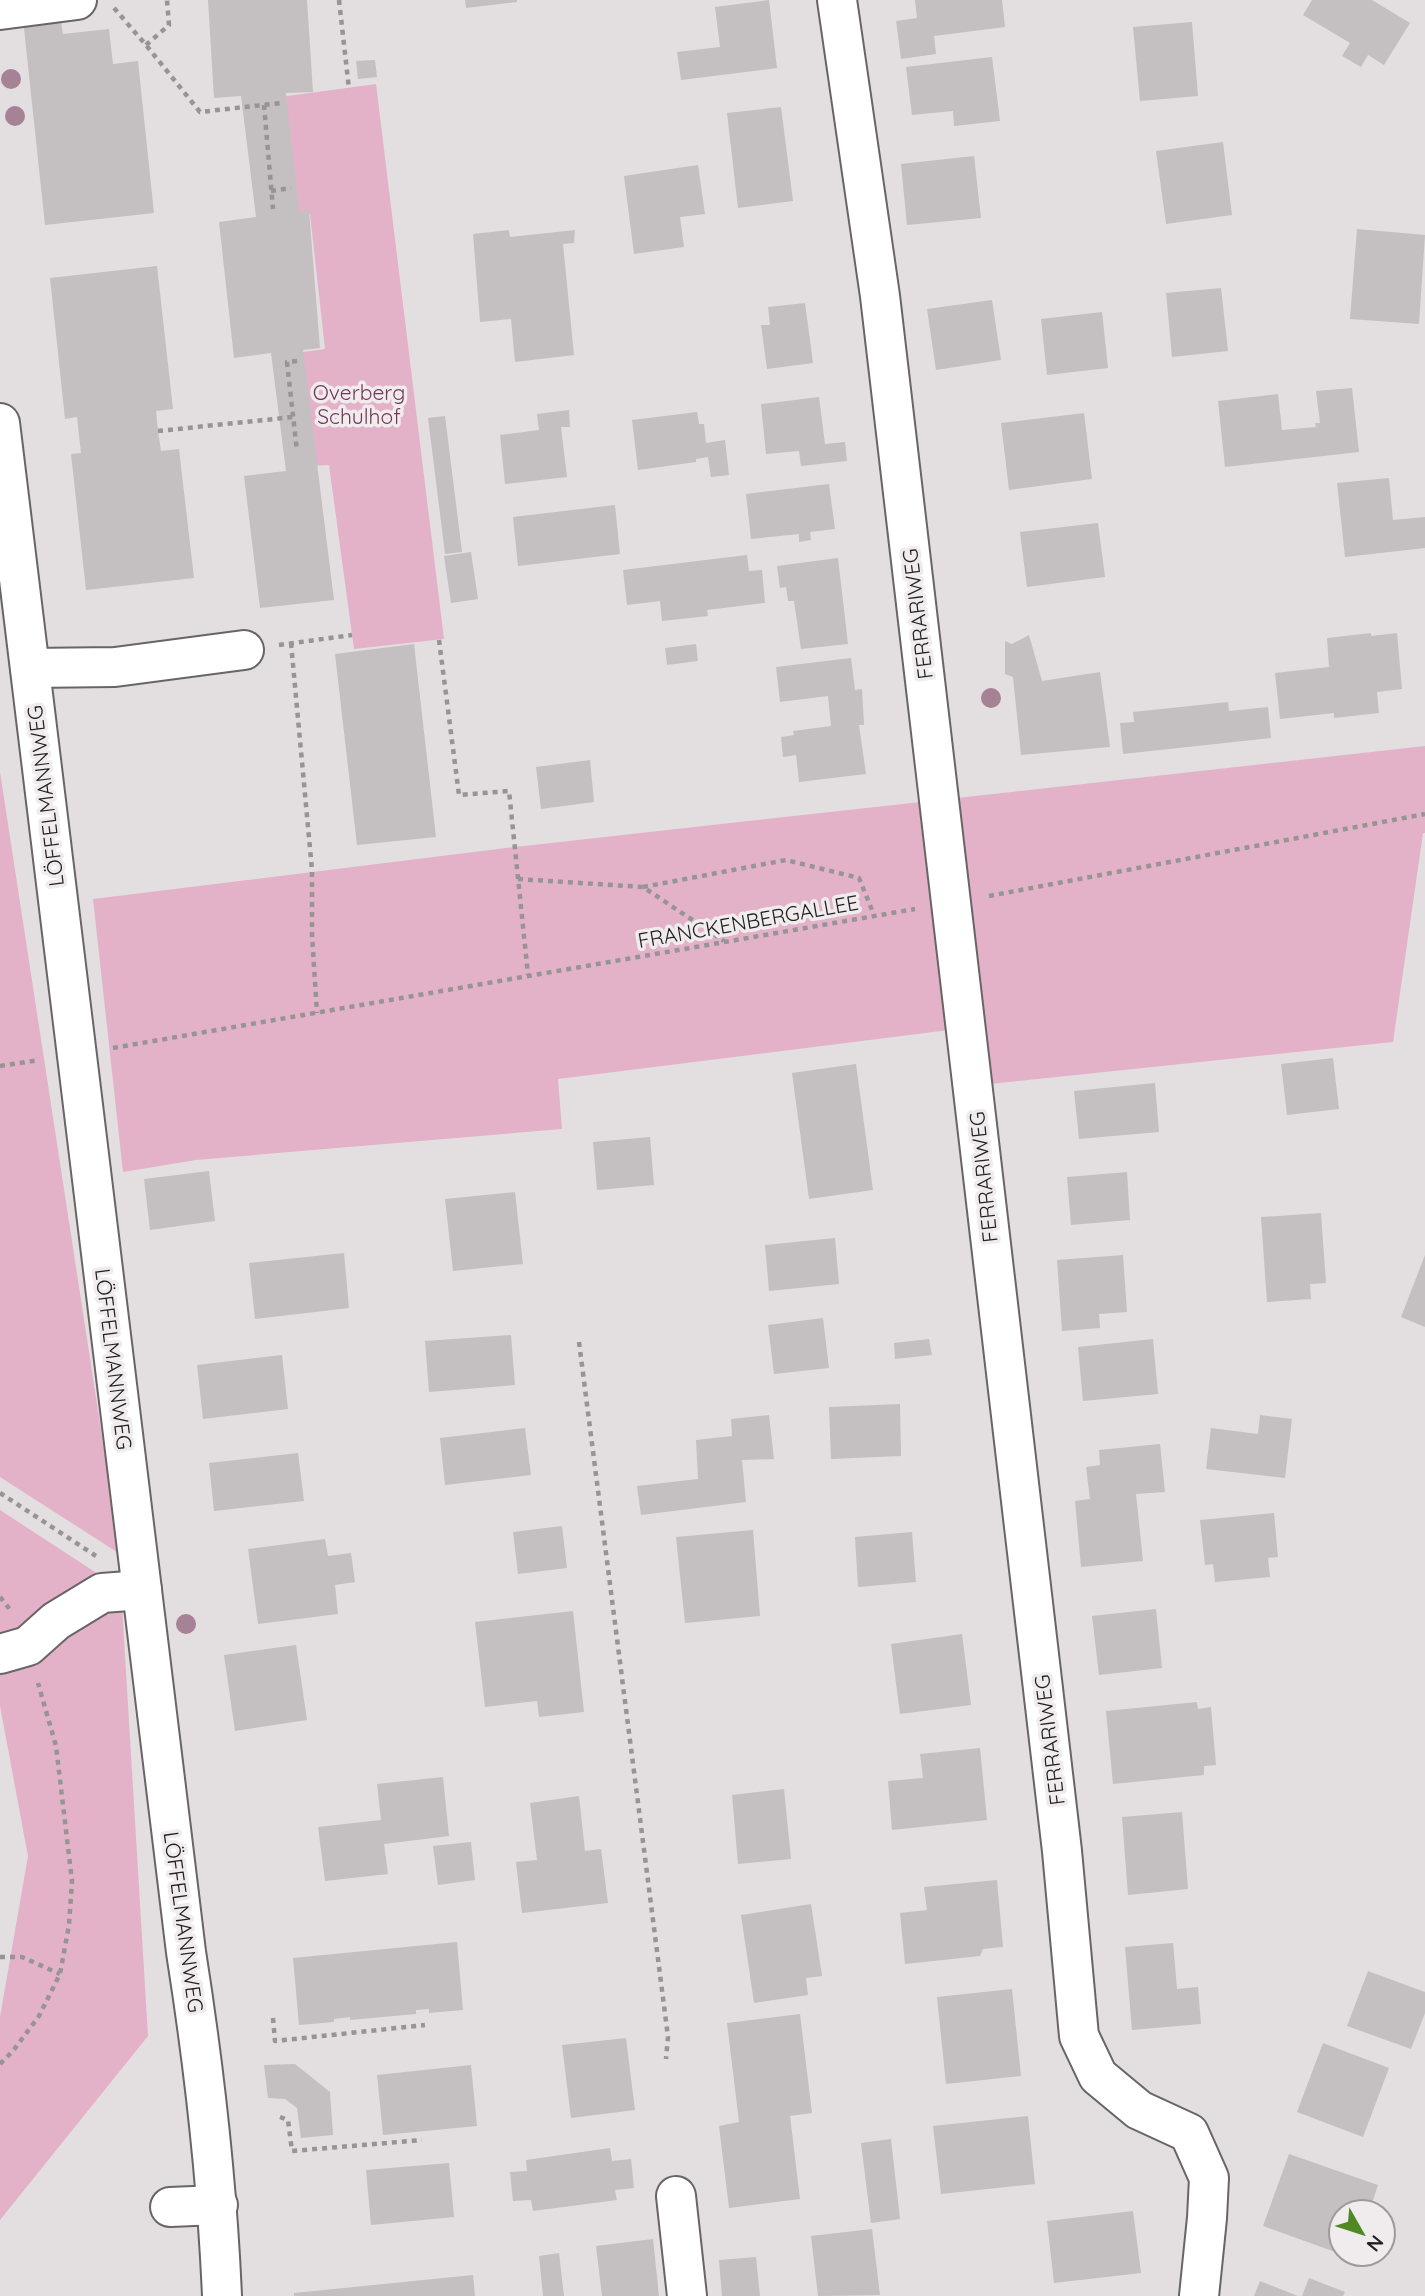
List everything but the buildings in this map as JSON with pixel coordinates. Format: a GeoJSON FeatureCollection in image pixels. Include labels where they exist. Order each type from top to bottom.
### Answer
{"type":"FeatureCollection","features":[{"type":"Feature","properties":{"kind":"street"},"geometry":{"type":"LineString","coordinates":[[10,6],[77,0]]}},
{"type":"Feature","properties":{"kind":"street","name":"FERRARIWEG"},"geometry":{"type":"LineString","coordinates":[[838,0],[875,260],[1062,1852],[1079,2036],[1098,2076],[1139,2110],[1189,2133],[1209,2178],[1199,2296]]}},
{"type":"Feature","properties":{"kind":"street","name":"LÖFFELMANNWEG"},"geometry":{"type":"LineString","coordinates":[[0,423],[186,1952],[201,2048],[218,2205],[222,2296]]}},
{"type":"Feature","properties":{"kind":"street"},"geometry":{"type":"LineString","coordinates":[[30,668],[116,667],[244,650]]}},
{"type":"Feature","properties":{"kind":"street"},"geometry":{"type":"LineString","coordinates":[[14,1650],[102,1593],[142,1590]]}},
{"type":"Feature","properties":{"kind":"street"},"geometry":{"type":"LineString","coordinates":[[676,2196],[687,2296]]}},
{"type":"Feature","properties":{"kind":"street"},"geometry":{"type":"LineString","coordinates":[[170,2207],[218,2205]]}},
{"type":"Feature","properties":{"kind":"path"},"geometry":{"type":"LineString","coordinates":[[106,0],[200,112],[281,103]]}},
{"type":"Feature","properties":{"kind":"path"},"geometry":{"type":"LineString","coordinates":[[146,45],[169,25],[167,0]]}},
{"type":"Feature","properties":{"kind":"path"},"geometry":{"type":"LineString","coordinates":[[339,0],[349,89]]}},
{"type":"Feature","properties":{"kind":"path"},"geometry":{"type":"LineString","coordinates":[[264,105],[274,209]]}},
{"type":"Feature","properties":{"kind":"path"},"geometry":{"type":"LineString","coordinates":[[271,191],[290,188]]}},
{"type":"Feature","properties":{"kind":"path"},"geometry":{"type":"LineString","coordinates":[[297,361],[287,362],[297,450],[305,447]]}},
{"type":"Feature","properties":{"kind":"path"},"geometry":{"type":"LineString","coordinates":[[158,431],[293,417]]}},
{"type":"Feature","properties":{"kind":"path"},"geometry":{"type":"LineString","coordinates":[[244,650],[352,635]]}},
{"type":"Feature","properties":{"kind":"path"},"geometry":{"type":"LineString","coordinates":[[439,639],[458,795],[509,792],[528,975]]}},
{"type":"Feature","properties":{"kind":"path"},"geometry":{"type":"LineString","coordinates":[[291,643],[312,870],[312,935],[317,1013]]}},
{"type":"Feature","properties":{"kind":"path","name":"FRANCKENBERGALLEE"},"geometry":{"type":"LineString","coordinates":[[76,1055],[951,903],[1425,814]]}},
{"type":"Feature","properties":{"kind":"path"},"geometry":{"type":"LineString","coordinates":[[518,879],[643,887],[786,860],[859,878],[875,916]]}},
{"type":"Feature","properties":{"kind":"path"},"geometry":{"type":"LineString","coordinates":[[643,887],[724,942]]}},
{"type":"Feature","properties":{"kind":"path"},"geometry":{"type":"LineString","coordinates":[[579,1342],[668,2038],[666,2059]]}},
{"type":"Feature","properties":{"kind":"path"},"geometry":{"type":"LineString","coordinates":[[0,1493],[85,1548],[142,1590]]}},
{"type":"Feature","properties":{"kind":"path"},"geometry":{"type":"LineString","coordinates":[[0,1597],[17,1619],[14,1650],[56,1746],[72,1881],[69,1925],[60,1974],[39,2016],[0,2064]]}},
{"type":"Feature","properties":{"kind":"path"},"geometry":{"type":"LineString","coordinates":[[0,1957],[22,1957],[60,1974]]}},
{"type":"Feature","properties":{"kind":"path"},"geometry":{"type":"LineString","coordinates":[[273,2018],[275,2041],[425,2025]]}},
{"type":"Feature","properties":{"kind":"path"},"geometry":{"type":"LineString","coordinates":[[280,2117],[288,2120],[292,2151],[422,2140]]}},
{"type":"Feature","properties":{"kind":"green space","name":"Overberg Schulhof"},"geometry":{"type":"Polygon","coordinates":[[[376,84],[444,639],[354,649],[329,465],[309,466],[296,353],[325,349],[310,214],[294,215],[280,97],[376,84]]]}},
{"type":"Feature","properties":{"kind":"green space"},"geometry":{"type":"Polygon","coordinates":[[[1425,746],[1425,833],[1393,1042],[990,1084],[981,1026],[558,1079],[562,1129],[196,1160],[123,1172],[93,899],[515,847],[1425,746]]]}},
{"type":"Feature","properties":{"kind":"green space"},"geometry":{"type":"Polygon","coordinates":[[[0,772],[120,1554],[0,1477],[0,772]]]}},
{"type":"Feature","properties":{"kind":"green space"},"geometry":{"type":"Polygon","coordinates":[[[0,1510],[121,1589],[148,2036],[0,2220],[0,2017],[28,1856],[0,1706],[0,1510]]]}}]}
